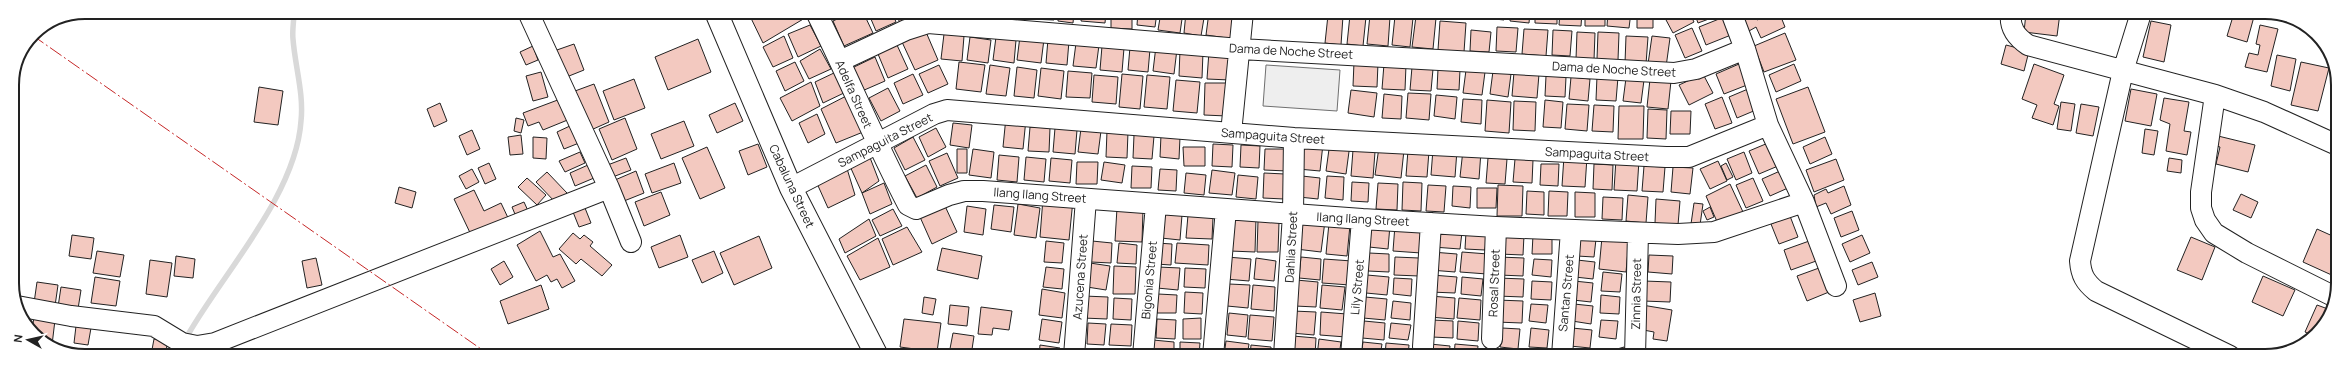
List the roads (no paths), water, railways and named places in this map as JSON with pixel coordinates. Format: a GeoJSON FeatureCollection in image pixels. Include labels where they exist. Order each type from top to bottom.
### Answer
{"type":"FeatureCollection","features":[{"type":"Feature","properties":{"kind":"main road","name":"Cabaluna Street"},"geometry":{"type":"LineString","coordinates":[[719,19],[791,188],[872,349]]}},
{"type":"Feature","properties":{"kind":"street"},"geometry":{"type":"LineString","coordinates":[[531,19],[609,188],[631,242]]}},
{"type":"Feature","properties":{"kind":"street","name":"Adelfa Street"},"geometry":{"type":"LineString","coordinates":[[819,19],[840,61],[876,144],[908,205],[916,208],[921,207]]}},
{"type":"Feature","properties":{"kind":"street"},"geometry":{"type":"LineString","coordinates":[[1230,133],[1242,19]]}},
{"type":"Feature","properties":{"kind":"street"},"geometry":{"type":"LineString","coordinates":[[1734,19],[1768,124],[1804,202],[1836,286]]}},
{"type":"Feature","properties":{"kind":"street"},"geometry":{"type":"LineString","coordinates":[[2012,19],[2012,26],[2016,36],[2028,45],[2215,95],[2264,112],[2331,142]]}},
{"type":"Feature","properties":{"kind":"street"},"geometry":{"type":"LineString","coordinates":[[2139,19],[2123,71],[2080,261],[2081,272],[2086,283],[2096,290],[2216,349]]}},
{"type":"Feature","properties":{"kind":"street","name":"Dama de Noche Street"},"geometry":{"type":"LineString","coordinates":[[840,61],[906,30],[928,23],[1240,49],[1674,73],[1696,69],[1745,49]]}},
{"type":"Feature","properties":{"kind":"street"},"geometry":{"type":"LineString","coordinates":[[2215,95],[2201,192],[2202,208],[2205,220],[2214,233],[2329,294]]}},
{"type":"Feature","properties":{"kind":"street","name":"Sampaguita Street"},"geometry":{"type":"LineString","coordinates":[[791,188],[934,114],[952,110],[1294,138],[1689,157],[1768,124]]}},
{"type":"Feature","properties":{"kind":"street","name":"Dahlia Street"},"geometry":{"type":"LineString","coordinates":[[1284,349],[1293,214],[1294,138]]}},
{"type":"Feature","properties":{"kind":"street"},"geometry":{"type":"LineString","coordinates":[[24,307],[71,316],[154,326],[182,343],[197,346],[215,343],[609,188]]}},
{"type":"Feature","properties":{"kind":"street","name":"Ilang Ilang Street"},"geometry":{"type":"LineString","coordinates":[[921,207],[949,195],[964,191],[1496,227],[1696,234],[1714,232],[1804,202]]}},
{"type":"Feature","properties":{"kind":"street","name":"Azucena Street"},"geometry":{"type":"LineString","coordinates":[[1075,349],[1086,199]]}},
{"type":"Feature","properties":{"kind":"street","name":"Bigonia Street"},"geometry":{"type":"LineString","coordinates":[[1144,349],[1156,204]]}},
{"type":"Feature","properties":{"kind":"street"},"geometry":{"type":"LineString","coordinates":[[1214,349],[1226,209]]}},
{"type":"Feature","properties":{"kind":"street","name":"Lily Street"},"geometry":{"type":"LineString","coordinates":[[1352,349],[1362,219]]}},
{"type":"Feature","properties":{"kind":"street"},"geometry":{"type":"LineString","coordinates":[[1423,347],[1431,222]]}},
{"type":"Feature","properties":{"kind":"street","name":"Rosal Street"},"geometry":{"type":"LineString","coordinates":[[1492,339],[1496,227]]}},
{"type":"Feature","properties":{"kind":"street","name":"Santan Street"},"geometry":{"type":"LineString","coordinates":[[1562,349],[1571,230]]}},
{"type":"Feature","properties":{"kind":"street","name":"Zinnia Street"},"geometry":{"type":"LineString","coordinates":[[1635,349],[1638,233]]}},
{"type":"Feature","properties":{"kind":"waterway"},"geometry":{"type":"LineString","coordinates":[[189,333],[257,231],[273,204],[296,149],[302,111],[293,39],[294,19]]}}]}
